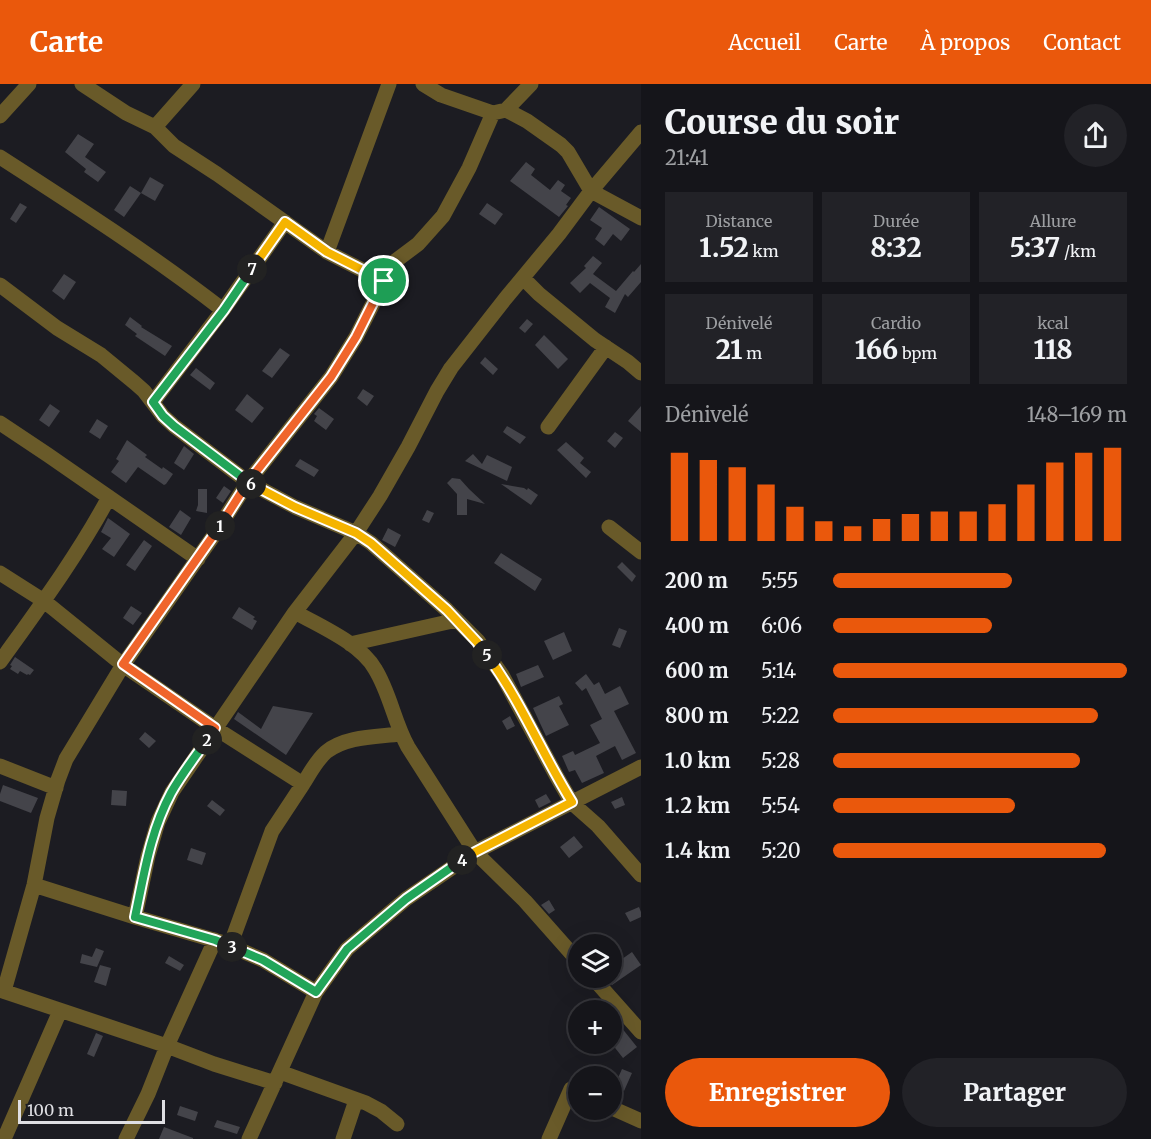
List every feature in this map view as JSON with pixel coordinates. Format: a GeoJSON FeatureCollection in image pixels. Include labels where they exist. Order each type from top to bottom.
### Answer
{"type":"FeatureCollection","features":[{"type":"Feature","properties":{"kind":"street"},"geometry":{"type":"LineString","coordinates":[[0,116],[28,84]]}},
{"type":"Feature","properties":{"kind":"street"},"geometry":{"type":"LineString","coordinates":[[81,84],[126,113],[155,127],[174,146],[327,252],[384,281]]}},
{"type":"Feature","properties":{"kind":"street"},"geometry":{"type":"LineString","coordinates":[[155,127],[193,84]]}},
{"type":"Feature","properties":{"kind":"street"},"geometry":{"type":"LineString","coordinates":[[327,252],[389,84]]}},
{"type":"Feature","properties":{"kind":"street"},"geometry":{"type":"LineString","coordinates":[[423,84],[441,95],[527,121],[568,153],[591,190],[641,218]]}},
{"type":"Feature","properties":{"kind":"street"},"geometry":{"type":"LineString","coordinates":[[397,1124],[381,1111],[356,1100],[277,1077],[214,1064],[2,991],[34,885],[47,818],[66,759],[123,664],[198,559],[248,482],[331,377],[356,337],[394,262],[418,244],[443,216],[500,112],[531,84]]}},
{"type":"Feature","properties":{"kind":"street"},"geometry":{"type":"LineString","coordinates":[[135,917],[148,856],[158,822],[171,792],[295,612],[356,533],[451,368],[559,234],[591,190],[641,132]]}},
{"type":"Feature","properties":{"kind":"street"},"geometry":{"type":"LineString","coordinates":[[0,157],[97,220],[224,310]]}},
{"type":"Feature","properties":{"kind":"street"},"geometry":{"type":"LineString","coordinates":[[153,402],[224,310],[285,222]]}},
{"type":"Feature","properties":{"kind":"street"},"geometry":{"type":"LineString","coordinates":[[523,278],[595,340],[641,373]]}},
{"type":"Feature","properties":{"kind":"street"},"geometry":{"type":"LineString","coordinates":[[0,285],[57,328],[101,356],[135,383],[174,426],[248,482],[295,507],[356,533],[371,543],[457,620],[502,675],[572,802],[598,826],[641,875]]}},
{"type":"Feature","properties":{"kind":"street"},"geometry":{"type":"LineString","coordinates":[[548,427],[606,347]]}},
{"type":"Feature","properties":{"kind":"street"},"geometry":{"type":"LineString","coordinates":[[0,423],[198,559]]}},
{"type":"Feature","properties":{"kind":"street"},"geometry":{"type":"LineString","coordinates":[[0,662],[44,601],[110,497]]}},
{"type":"Feature","properties":{"kind":"street"},"geometry":{"type":"LineString","coordinates":[[609,527],[641,552]]}},
{"type":"Feature","properties":{"kind":"street"},"geometry":{"type":"LineString","coordinates":[[0,573],[44,601],[123,664],[215,728],[303,784]]}},
{"type":"Feature","properties":{"kind":"street"},"geometry":{"type":"LineString","coordinates":[[295,612],[362,652],[376,669],[400,734],[475,852],[525,901],[568,950]]}},
{"type":"Feature","properties":{"kind":"street"},"geometry":{"type":"LineString","coordinates":[[350,644],[457,620]]}},
{"type":"Feature","properties":{"kind":"street"},"geometry":{"type":"LineString","coordinates":[[230,946],[272,831],[314,766],[325,753],[337,745],[357,739],[400,734]]}},
{"type":"Feature","properties":{"kind":"street"},"geometry":{"type":"LineString","coordinates":[[0,766],[56,788]]}},
{"type":"Feature","properties":{"kind":"street"},"geometry":{"type":"LineString","coordinates":[[249,1139],[316,992],[354,942],[406,899],[475,852],[641,766]]}},
{"type":"Feature","properties":{"kind":"street"},"geometry":{"type":"LineString","coordinates":[[34,885],[215,940],[263,960],[316,992]]}},
{"type":"Feature","properties":{"kind":"street"},"geometry":{"type":"LineString","coordinates":[[126,1139],[215,940]]}},
{"type":"Feature","properties":{"kind":"street"},"geometry":{"type":"LineString","coordinates":[[602,988],[641,1032]]}},
{"type":"Feature","properties":{"kind":"street"},"geometry":{"type":"LineString","coordinates":[[4,1139],[60,1011]]}},
{"type":"Feature","properties":{"kind":"street"},"geometry":{"type":"LineString","coordinates":[[549,1139],[568,1096]]}},
{"type":"Feature","properties":{"kind":"street"},"geometry":{"type":"LineString","coordinates":[[343,1139],[356,1100]]}},
{"type":"Feature","properties":{"kind":"street"},"geometry":{"type":"LineString","coordinates":[[622,1112],[641,1121]]}},
{"type":"Feature","properties":{"kind":"building"},"geometry":{"type":"Polygon","coordinates":[[[78,134],[94,144],[85,157],[106,172],[98,182],[84,172],[86,169],[65,152],[78,134]]]}},
{"type":"Feature","properties":{"kind":"building"},"geometry":{"type":"Polygon","coordinates":[[[526,162],[535,169],[531,175],[550,190],[558,180],[565,185],[561,191],[571,198],[559,217],[510,181],[526,162]]]}},
{"type":"Feature","properties":{"kind":"building"},"geometry":{"type":"Polygon","coordinates":[[[150,177],[164,185],[155,201],[141,193],[150,177]]]}},
{"type":"Feature","properties":{"kind":"building"},"geometry":{"type":"Polygon","coordinates":[[[130,186],[141,193],[124,217],[114,210],[130,186]]]}},
{"type":"Feature","properties":{"kind":"building"},"geometry":{"type":"Polygon","coordinates":[[[20,203],[27,207],[16,223],[10,219],[20,203]]]}},
{"type":"Feature","properties":{"kind":"building"},"geometry":{"type":"Polygon","coordinates":[[[487,203],[503,214],[495,225],[479,214],[487,203]]]}},
{"type":"Feature","properties":{"kind":"building"},"geometry":{"type":"Polygon","coordinates":[[[599,207],[630,229],[621,241],[613,234],[604,246],[595,239],[602,228],[590,220],[599,207]]]}},
{"type":"Feature","properties":{"kind":"building"},"geometry":{"type":"Polygon","coordinates":[[[593,256],[602,263],[593,274],[616,291],[641,264],[641,282],[628,297],[625,294],[615,313],[605,307],[610,298],[590,283],[580,293],[570,283],[586,268],[584,266],[593,256]]]}},
{"type":"Feature","properties":{"kind":"building"},"geometry":{"type":"Polygon","coordinates":[[[64,274],[76,282],[64,300],[52,291],[64,274]]]}},
{"type":"Feature","properties":{"kind":"building"},"geometry":{"type":"Polygon","coordinates":[[[130,317],[141,327],[172,346],[165,356],[135,336],[137,334],[125,325],[130,317]]]}},
{"type":"Feature","properties":{"kind":"building"},"geometry":{"type":"Polygon","coordinates":[[[527,319],[533,324],[525,333],[519,328],[527,319]]]}},
{"type":"Feature","properties":{"kind":"building"},"geometry":{"type":"Polygon","coordinates":[[[544,335],[568,359],[558,369],[535,345],[544,335]]]}},
{"type":"Feature","properties":{"kind":"building"},"geometry":{"type":"Polygon","coordinates":[[[280,348],[290,355],[272,378],[262,371],[280,348]]]}},
{"type":"Feature","properties":{"kind":"building"},"geometry":{"type":"Polygon","coordinates":[[[485,357],[498,369],[493,375],[480,363],[485,357]]]}},
{"type":"Feature","properties":{"kind":"building"},"geometry":{"type":"Polygon","coordinates":[[[196,368],[215,383],[210,390],[190,375],[196,368]]]}},
{"type":"Feature","properties":{"kind":"building"},"geometry":{"type":"Polygon","coordinates":[[[363,389],[374,396],[367,406],[357,398],[363,389]]]}},
{"type":"Feature","properties":{"kind":"building"},"geometry":{"type":"Polygon","coordinates":[[[247,394],[264,408],[252,423],[235,410],[247,394]]]}},
{"type":"Feature","properties":{"kind":"building"},"geometry":{"type":"Polygon","coordinates":[[[50,404],[60,411],[49,427],[39,420],[50,404]]]}},
{"type":"Feature","properties":{"kind":"building"},"geometry":{"type":"Polygon","coordinates":[[[641,406],[641,432],[628,421],[641,406]]]}},
{"type":"Feature","properties":{"kind":"building"},"geometry":{"type":"Polygon","coordinates":[[[319,408],[334,419],[326,430],[314,421],[317,416],[314,414],[319,408]]]}},
{"type":"Feature","properties":{"kind":"building"},"geometry":{"type":"Polygon","coordinates":[[[97,419],[108,426],[100,439],[89,432],[97,419]]]}},
{"type":"Feature","properties":{"kind":"building"},"geometry":{"type":"Polygon","coordinates":[[[507,426],[526,437],[520,444],[503,432],[507,426]]]}},
{"type":"Feature","properties":{"kind":"building"},"geometry":{"type":"Polygon","coordinates":[[[615,432],[623,438],[615,448],[607,441],[615,432]]]}},
{"type":"Feature","properties":{"kind":"building"},"geometry":{"type":"Polygon","coordinates":[[[127,440],[147,455],[145,457],[173,474],[166,484],[164,485],[138,467],[126,483],[111,472],[119,461],[116,459],[127,440]]]}},
{"type":"Feature","properties":{"kind":"building"},"geometry":{"type":"Polygon","coordinates":[[[566,442],[584,458],[580,463],[591,472],[586,478],[557,450],[566,442]]]}},
{"type":"Feature","properties":{"kind":"building"},"geometry":{"type":"Polygon","coordinates":[[[184,446],[194,454],[184,470],[174,463],[184,446]]]}},
{"type":"Feature","properties":{"kind":"building"},"geometry":{"type":"Polygon","coordinates":[[[473,454],[482,464],[487,455],[512,467],[507,481],[465,461],[473,454]]]}},
{"type":"Feature","properties":{"kind":"building"},"geometry":{"type":"Polygon","coordinates":[[[300,459],[319,470],[314,477],[295,466],[300,459]]]}},
{"type":"Feature","properties":{"kind":"building"},"geometry":{"type":"Polygon","coordinates":[[[452,478],[460,479],[485,504],[467,499],[467,515],[457,515],[457,494],[447,483],[452,478]]]}},
{"type":"Feature","properties":{"kind":"building"},"geometry":{"type":"Polygon","coordinates":[[[501,484],[527,490],[528,488],[538,495],[531,505],[501,484]]]}},
{"type":"Feature","properties":{"kind":"building"},"geometry":{"type":"Polygon","coordinates":[[[224,486],[231,491],[223,503],[216,498],[224,486]]]}},
{"type":"Feature","properties":{"kind":"building"},"geometry":{"type":"Polygon","coordinates":[[[198,489],[207,489],[207,513],[196,511],[198,489]]]}},
{"type":"Feature","properties":{"kind":"building"},"geometry":{"type":"Polygon","coordinates":[[[180,510],[191,518],[181,535],[169,527],[180,510]]]}},
{"type":"Feature","properties":{"kind":"building"},"geometry":{"type":"Polygon","coordinates":[[[427,510],[434,513],[429,523],[422,520],[427,510]]]}},
{"type":"Feature","properties":{"kind":"building"},"geometry":{"type":"Polygon","coordinates":[[[108,518],[130,534],[114,557],[102,549],[111,538],[101,532],[108,518]]]}},
{"type":"Feature","properties":{"kind":"building"},"geometry":{"type":"Polygon","coordinates":[[[388,528],[401,535],[395,547],[382,540],[388,528]]]}},
{"type":"Feature","properties":{"kind":"building"},"geometry":{"type":"Polygon","coordinates":[[[144,540],[152,546],[135,571],[126,565],[144,540]]]}},
{"type":"Feature","properties":{"kind":"building"},"geometry":{"type":"Polygon","coordinates":[[[501,553],[542,579],[535,591],[494,563],[501,553]]]}},
{"type":"Feature","properties":{"kind":"building"},"geometry":{"type":"Polygon","coordinates":[[[622,562],[636,576],[632,582],[617,567],[622,562]]]}},
{"type":"Feature","properties":{"kind":"building"},"geometry":{"type":"Polygon","coordinates":[[[131,606],[142,613],[133,625],[123,618],[131,606]]]}},
{"type":"Feature","properties":{"kind":"building"},"geometry":{"type":"Polygon","coordinates":[[[239,607],[255,617],[253,619],[257,621],[252,630],[232,618],[239,607]]]}},
{"type":"Feature","properties":{"kind":"building"},"geometry":{"type":"Polygon","coordinates":[[[619,628],[627,631],[620,648],[612,645],[619,628]]]}},
{"type":"Feature","properties":{"kind":"building"},"geometry":{"type":"Polygon","coordinates":[[[564,632],[572,651],[553,660],[544,641],[564,632]]]}},
{"type":"Feature","properties":{"kind":"building"},"geometry":{"type":"Polygon","coordinates":[[[15,657],[34,670],[30,675],[20,671],[18,674],[10,669],[15,657]]]}},
{"type":"Feature","properties":{"kind":"building"},"geometry":{"type":"Polygon","coordinates":[[[538,665],[544,677],[521,687],[516,674],[538,665]]]}},
{"type":"Feature","properties":{"kind":"building"},"geometry":{"type":"Polygon","coordinates":[[[586,674],[594,685],[599,682],[605,694],[620,686],[629,704],[614,711],[636,753],[622,760],[615,746],[596,756],[604,773],[582,783],[575,770],[569,772],[562,756],[573,751],[575,755],[600,743],[590,725],[602,719],[586,688],[582,691],[575,683],[586,674]]]}},
{"type":"Feature","properties":{"kind":"building"},"geometry":{"type":"Polygon","coordinates":[[[559,696],[563,704],[559,706],[569,725],[546,736],[533,708],[559,696]]]}},
{"type":"Feature","properties":{"kind":"building"},"geometry":{"type":"Polygon","coordinates":[[[273,706],[313,713],[286,755],[234,719],[238,712],[261,729],[273,706]]]}},
{"type":"Feature","properties":{"kind":"building"},"geometry":{"type":"Polygon","coordinates":[[[510,716],[515,726],[507,730],[502,721],[510,716]]]}},
{"type":"Feature","properties":{"kind":"building"},"geometry":{"type":"Polygon","coordinates":[[[145,732],[156,741],[149,748],[139,739],[145,732]]]}},
{"type":"Feature","properties":{"kind":"building"},"geometry":{"type":"Polygon","coordinates":[[[3,785],[38,798],[31,813],[0,801],[3,785]]]}},
{"type":"Feature","properties":{"kind":"building"},"geometry":{"type":"Polygon","coordinates":[[[112,790],[127,791],[126,806],[111,805],[112,790]]]}},
{"type":"Feature","properties":{"kind":"building"},"geometry":{"type":"Polygon","coordinates":[[[546,794],[551,802],[539,808],[535,800],[546,794]]]}},
{"type":"Feature","properties":{"kind":"building"},"geometry":{"type":"Polygon","coordinates":[[[622,797],[625,805],[615,809],[611,802],[622,797]]]}},
{"type":"Feature","properties":{"kind":"building"},"geometry":{"type":"Polygon","coordinates":[[[212,800],[225,810],[220,816],[207,806],[212,800]]]}},
{"type":"Feature","properties":{"kind":"building"},"geometry":{"type":"Polygon","coordinates":[[[574,836],[583,847],[569,858],[560,847],[574,836]]]}},
{"type":"Feature","properties":{"kind":"building"},"geometry":{"type":"Polygon","coordinates":[[[191,848],[206,853],[202,865],[187,860],[191,848]]]}},
{"type":"Feature","properties":{"kind":"building"},"geometry":{"type":"Polygon","coordinates":[[[549,900],[555,910],[549,914],[541,905],[549,900]]]}},
{"type":"Feature","properties":{"kind":"building"},"geometry":{"type":"Polygon","coordinates":[[[639,907],[641,917],[630,922],[625,913],[639,907]]]}},
{"type":"Feature","properties":{"kind":"building"},"geometry":{"type":"Polygon","coordinates":[[[96,948],[104,951],[97,967],[80,963],[82,954],[92,957],[96,948]]]}},
{"type":"Feature","properties":{"kind":"building"},"geometry":{"type":"Polygon","coordinates":[[[632,952],[641,965],[622,978],[622,959],[632,952]]]}},
{"type":"Feature","properties":{"kind":"building"},"geometry":{"type":"Polygon","coordinates":[[[169,956],[184,965],[180,971],[165,963],[169,956]]]}},
{"type":"Feature","properties":{"kind":"building"},"geometry":{"type":"Polygon","coordinates":[[[100,965],[111,968],[106,986],[94,982],[100,965]]]}},
{"type":"Feature","properties":{"kind":"building"},"geometry":{"type":"Polygon","coordinates":[[[622,1028],[637,1047],[623,1058],[620,1054],[622,1054],[622,1028]]]}},
{"type":"Feature","properties":{"kind":"building"},"geometry":{"type":"Polygon","coordinates":[[[96,1033],[103,1036],[94,1057],[87,1054],[96,1033]]]}},
{"type":"Feature","properties":{"kind":"building"},"geometry":{"type":"Polygon","coordinates":[[[622,1069],[632,1073],[624,1091],[622,1090],[622,1069]]]}},
{"type":"Feature","properties":{"kind":"building"},"geometry":{"type":"Polygon","coordinates":[[[180,1106],[198,1112],[195,1121],[177,1115],[180,1106]]]}},
{"type":"Feature","properties":{"kind":"building"},"geometry":{"type":"Polygon","coordinates":[[[217,1120],[240,1127],[237,1134],[214,1127],[217,1120]]]}},
{"type":"Feature","properties":{"kind":"building"},"geometry":{"type":"Polygon","coordinates":[[[164,1127],[193,1138],[193,1139],[159,1139],[164,1127]]]}},
{"type":"Feature","properties":{"kind":"route"},"geometry":{"type":"LineString","coordinates":[[384,281],[327,252],[285,222],[224,310],[153,402],[174,426],[248,482],[295,507],[356,533],[371,543],[447,610],[477,642],[502,675],[572,802],[475,852],[406,899],[347,949],[316,992],[263,960],[224,943],[135,917],[158,822],[171,792],[215,728],[123,664],[212,538],[248,482],[331,377],[356,337],[384,281]]}}]}
